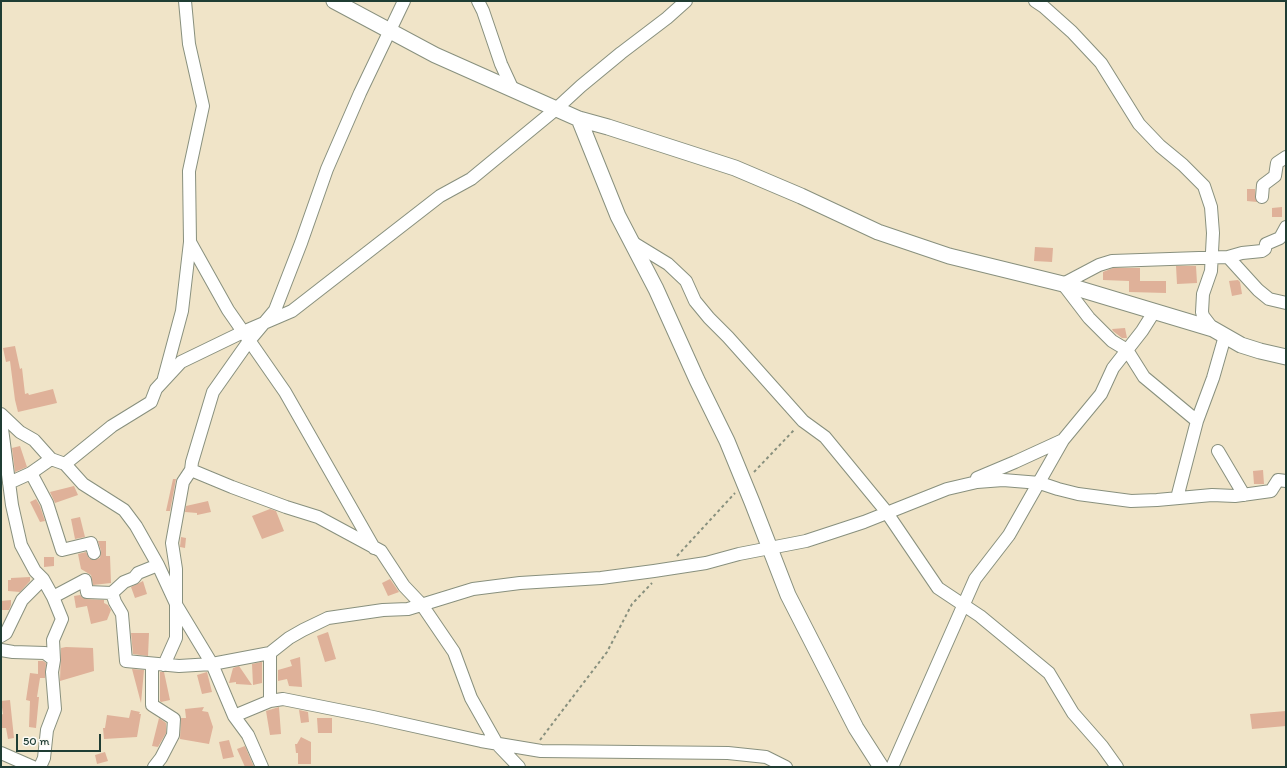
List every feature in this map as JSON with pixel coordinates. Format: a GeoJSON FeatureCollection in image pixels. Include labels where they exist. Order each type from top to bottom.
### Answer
{"type":"FeatureCollection","features":[{"type":"Feature","properties":{"kind":"street"},"geometry":{"type":"LineString","coordinates":[[163,381],[182,311],[190,242],[189,171],[203,106],[189,44],[186,1]]}},
{"type":"Feature","properties":{"kind":"street"},"geometry":{"type":"LineString","coordinates":[[334,1],[435,55],[579,119],[608,126],[735,168],[878,232],[944,254],[1063,284],[1219,332],[1241,345],[1286,357]]}},
{"type":"Feature","properties":{"kind":"street"},"geometry":{"type":"LineString","coordinates":[[264,323],[275,310],[301,243],[327,169],[360,93],[404,1]]}},
{"type":"Feature","properties":{"kind":"street"},"geometry":{"type":"LineString","coordinates":[[478,1],[512,90]]}},
{"type":"Feature","properties":{"kind":"street"},"geometry":{"type":"LineString","coordinates":[[65,464],[112,426],[151,402],[156,389],[181,362],[246,336],[264,323],[292,311],[440,196],[471,179],[556,109],[581,86],[667,18],[686,1]]}},
{"type":"Feature","properties":{"kind":"street"},"geometry":{"type":"LineString","coordinates":[[1035,1],[1072,32],[1101,63],[1139,124],[1160,146],[1183,165],[1204,186],[1211,207],[1213,233],[1211,271],[1203,294],[1203,316],[1219,332]]}},
{"type":"Feature","properties":{"kind":"street"},"geometry":{"type":"LineString","coordinates":[[579,119],[618,216],[656,289],[697,380],[727,441],[792,602],[856,728],[881,767]]}},
{"type":"Feature","properties":{"kind":"street"},"geometry":{"type":"LineString","coordinates":[[1262,198],[1263,185],[1275,176],[1277,163],[1286,157]]}},
{"type":"Feature","properties":{"kind":"street"},"geometry":{"type":"LineString","coordinates":[[1063,284],[1098,265],[1112,262],[1194,257],[1228,257],[1242,253],[1262,251],[1266,244],[1283,243],[1286,227]]}},
{"type":"Feature","properties":{"kind":"street"},"geometry":{"type":"LineString","coordinates":[[190,242],[228,310],[285,392],[375,548]]}},
{"type":"Feature","properties":{"kind":"street"},"geometry":{"type":"LineString","coordinates":[[632,242],[668,264],[686,281],[695,301],[709,318],[728,337],[803,421],[825,437],[886,513],[938,588],[980,616],[1049,673],[1073,713],[1102,746],[1117,767]]}},
{"type":"Feature","properties":{"kind":"street"},"geometry":{"type":"LineString","coordinates":[[1228,257],[1258,290],[1269,299],[1286,303]]}},
{"type":"Feature","properties":{"kind":"street"},"geometry":{"type":"LineString","coordinates":[[1063,284],[1089,318],[1112,340],[1127,350],[1144,376],[1197,421]]}},
{"type":"Feature","properties":{"kind":"street"},"geometry":{"type":"LineString","coordinates":[[892,767],[975,579],[1009,535],[1040,483],[1063,440],[1101,394],[1113,368],[1142,331],[1154,312]]}},
{"type":"Feature","properties":{"kind":"street"},"geometry":{"type":"LineString","coordinates":[[1177,498],[1197,421],[1213,378],[1219,332]]}},
{"type":"Feature","properties":{"kind":"street"},"geometry":{"type":"LineString","coordinates":[[154,767],[161,758],[172,734],[174,719],[152,705],[158,665],[176,638],[176,569],[172,543],[183,482],[191,470],[192,462],[213,392],[246,336]]}},
{"type":"Feature","properties":{"kind":"street"},"geometry":{"type":"LineString","coordinates":[[1,414],[20,432],[34,440],[51,458],[65,464],[83,484],[124,510],[136,526],[158,565],[177,606],[212,664],[234,716],[248,735],[262,767]]}},
{"type":"Feature","properties":{"kind":"street"},"geometry":{"type":"LineString","coordinates":[[1,421],[9,483],[21,545],[35,571],[44,579],[62,620],[53,640],[54,660],[52,672],[55,709],[47,730],[44,758],[40,767]]}},
{"type":"Feature","properties":{"kind":"street"},"geometry":{"type":"LineString","coordinates":[[112,593],[122,614],[126,661],[179,666],[212,664],[270,653],[289,638],[328,618],[383,610],[408,609],[473,588],[520,583],[601,578],[665,569],[706,563],[739,554],[806,541],[864,522],[954,488],[1063,440]]}},
{"type":"Feature","properties":{"kind":"street"},"geometry":{"type":"LineString","coordinates":[[1218,451],[1244,495]]}},
{"type":"Feature","properties":{"kind":"street"},"geometry":{"type":"LineString","coordinates":[[9,483],[31,473],[51,458]]}},
{"type":"Feature","properties":{"kind":"street"},"geometry":{"type":"LineString","coordinates":[[191,470],[272,502],[318,517],[381,551],[404,586],[422,605],[454,652],[471,698],[497,744],[519,767]]}},
{"type":"Feature","properties":{"kind":"street"},"geometry":{"type":"LineString","coordinates":[[31,473],[47,504],[62,550],[91,543],[94,553]]}},
{"type":"Feature","properties":{"kind":"street"},"geometry":{"type":"LineString","coordinates":[[954,488],[977,482],[1003,480],[1040,483],[1078,494],[1124,500],[1157,500],[1244,495],[1271,491],[1278,480],[1286,481]]}},
{"type":"Feature","properties":{"kind":"street"},"geometry":{"type":"LineString","coordinates":[[53,597],[85,580],[88,592],[112,593],[124,582],[134,578],[138,573],[158,565]]}},
{"type":"Feature","properties":{"kind":"street"},"geometry":{"type":"LineString","coordinates":[[1,636],[6,633],[22,600],[44,579]]}},
{"type":"Feature","properties":{"kind":"street"},"geometry":{"type":"LineString","coordinates":[[1,650],[45,653],[54,660]]}},
{"type":"Feature","properties":{"kind":"street"},"geometry":{"type":"LineString","coordinates":[[270,653],[270,701]]}},
{"type":"Feature","properties":{"kind":"street"},"geometry":{"type":"LineString","coordinates":[[234,716],[270,701],[283,700],[533,750],[728,753],[766,756],[786,767]]}},
{"type":"Feature","properties":{"kind":"street"},"geometry":{"type":"LineString","coordinates":[[1,753],[33,767]]}},
{"type":"Feature","properties":{"kind":"path"},"geometry":{"type":"LineString","coordinates":[[533,750],[606,652],[632,604],[803,421]]}},
{"type":"Feature","properties":{"kind":"building"},"geometry":{"type":"Polygon","coordinates":[[[1247,189],[1255,189],[1255,197],[1257,202],[1247,201],[1247,189]]]}},
{"type":"Feature","properties":{"kind":"building"},"geometry":{"type":"Polygon","coordinates":[[[1282,207],[1282,217],[1272,217],[1272,208],[1282,207]]]}},
{"type":"Feature","properties":{"kind":"building"},"geometry":{"type":"Polygon","coordinates":[[[1035,247],[1053,248],[1052,262],[1034,261],[1035,247]]]}},
{"type":"Feature","properties":{"kind":"building"},"geometry":{"type":"Polygon","coordinates":[[[1176,266],[1196,266],[1197,283],[1177,284],[1176,266]]]}},
{"type":"Feature","properties":{"kind":"building"},"geometry":{"type":"Polygon","coordinates":[[[1113,268],[1140,268],[1140,281],[1166,281],[1166,293],[1129,292],[1129,281],[1103,280],[1103,272],[1113,268]]]}},
{"type":"Feature","properties":{"kind":"building"},"geometry":{"type":"Polygon","coordinates":[[[1238,280],[1240,282],[1242,294],[1232,296],[1229,281],[1238,280]]]}},
{"type":"Feature","properties":{"kind":"building"},"geometry":{"type":"Polygon","coordinates":[[[1125,328],[1127,338],[1122,338],[1112,329],[1125,328]]]}},
{"type":"Feature","properties":{"kind":"building"},"geometry":{"type":"Polygon","coordinates":[[[15,346],[20,369],[22,368],[25,394],[28,393],[29,395],[53,389],[57,403],[18,412],[10,361],[6,362],[3,348],[15,346]]]}},
{"type":"Feature","properties":{"kind":"building"},"geometry":{"type":"Polygon","coordinates":[[[20,446],[27,467],[15,472],[12,448],[20,446]]]}},
{"type":"Feature","properties":{"kind":"building"},"geometry":{"type":"Polygon","coordinates":[[[1263,470],[1264,484],[1254,484],[1253,471],[1263,470]]]}},
{"type":"Feature","properties":{"kind":"building"},"geometry":{"type":"Polygon","coordinates":[[[173,479],[176,479],[170,511],[166,511],[173,479]]]}},
{"type":"Feature","properties":{"kind":"building"},"geometry":{"type":"Polygon","coordinates":[[[74,486],[78,495],[55,503],[50,492],[74,486]]]}},
{"type":"Feature","properties":{"kind":"building"},"geometry":{"type":"Polygon","coordinates":[[[36,499],[45,521],[40,522],[30,502],[36,499]]]}},
{"type":"Feature","properties":{"kind":"building"},"geometry":{"type":"Polygon","coordinates":[[[208,501],[211,512],[197,515],[197,513],[185,512],[186,506],[208,501]]]}},
{"type":"Feature","properties":{"kind":"building"},"geometry":{"type":"Polygon","coordinates":[[[270,509],[276,511],[284,531],[262,539],[252,516],[270,509]]]}},
{"type":"Feature","properties":{"kind":"building"},"geometry":{"type":"Polygon","coordinates":[[[80,517],[85,537],[75,539],[71,519],[80,517]]]}},
{"type":"Feature","properties":{"kind":"building"},"geometry":{"type":"Polygon","coordinates":[[[181,537],[186,538],[185,548],[180,547],[181,537]]]}},
{"type":"Feature","properties":{"kind":"building"},"geometry":{"type":"Polygon","coordinates":[[[98,541],[106,541],[106,556],[110,556],[111,583],[93,585],[91,575],[81,569],[78,554],[86,552],[89,558],[93,560],[100,558],[101,551],[98,541]]]}},
{"type":"Feature","properties":{"kind":"building"},"geometry":{"type":"Polygon","coordinates":[[[44,557],[54,557],[54,566],[44,567],[44,557]]]}},
{"type":"Feature","properties":{"kind":"building"},"geometry":{"type":"Polygon","coordinates":[[[30,577],[30,581],[20,592],[8,591],[8,580],[11,580],[11,578],[30,577]]]}},
{"type":"Feature","properties":{"kind":"building"},"geometry":{"type":"Polygon","coordinates":[[[390,579],[399,592],[388,596],[382,583],[390,579]]]}},
{"type":"Feature","properties":{"kind":"building"},"geometry":{"type":"Polygon","coordinates":[[[143,581],[147,594],[135,598],[131,587],[143,581]]]}},
{"type":"Feature","properties":{"kind":"building"},"geometry":{"type":"Polygon","coordinates":[[[80,595],[86,599],[104,600],[104,603],[108,605],[111,610],[107,620],[91,624],[87,606],[76,608],[74,596],[80,595]]]}},
{"type":"Feature","properties":{"kind":"building"},"geometry":{"type":"Polygon","coordinates":[[[11,600],[9,610],[1,610],[1,601],[11,600]]]}},
{"type":"Feature","properties":{"kind":"building"},"geometry":{"type":"Polygon","coordinates":[[[328,632],[336,659],[325,662],[317,636],[328,632]]]}},
{"type":"Feature","properties":{"kind":"building"},"geometry":{"type":"Polygon","coordinates":[[[131,633],[149,633],[148,656],[133,654],[131,633]]]}},
{"type":"Feature","properties":{"kind":"building"},"geometry":{"type":"Polygon","coordinates":[[[61,648],[93,648],[94,671],[60,681],[61,648]]]}},
{"type":"Feature","properties":{"kind":"building"},"geometry":{"type":"Polygon","coordinates":[[[300,657],[302,687],[289,686],[287,679],[278,681],[278,670],[292,666],[290,660],[300,657]]]}},
{"type":"Feature","properties":{"kind":"building"},"geometry":{"type":"Polygon","coordinates":[[[38,661],[43,661],[46,663],[45,678],[40,678],[37,697],[39,697],[36,728],[29,727],[30,701],[26,700],[30,673],[38,674],[38,661]]]}},
{"type":"Feature","properties":{"kind":"building"},"geometry":{"type":"Polygon","coordinates":[[[262,662],[262,683],[253,685],[252,664],[262,662]]]}},
{"type":"Feature","properties":{"kind":"building"},"geometry":{"type":"Polygon","coordinates":[[[239,666],[252,685],[236,684],[236,682],[229,683],[233,668],[239,666]]]}},
{"type":"Feature","properties":{"kind":"building"},"geometry":{"type":"Polygon","coordinates":[[[132,669],[144,670],[141,703],[132,669]]]}},
{"type":"Feature","properties":{"kind":"building"},"geometry":{"type":"Polygon","coordinates":[[[160,672],[164,672],[170,700],[161,702],[160,701],[160,672]]]}},
{"type":"Feature","properties":{"kind":"building"},"geometry":{"type":"Polygon","coordinates":[[[207,672],[212,692],[202,694],[197,675],[207,672]]]}},
{"type":"Feature","properties":{"kind":"building"},"geometry":{"type":"Polygon","coordinates":[[[10,700],[14,738],[8,739],[6,728],[1,728],[1,715],[3,714],[1,701],[10,700]]]}},
{"type":"Feature","properties":{"kind":"building"},"geometry":{"type":"Polygon","coordinates":[[[204,707],[202,711],[208,712],[213,727],[209,744],[180,739],[181,718],[186,718],[185,709],[204,707]]]}},
{"type":"Feature","properties":{"kind":"building"},"geometry":{"type":"Polygon","coordinates":[[[279,707],[281,734],[270,735],[266,711],[279,707]]]}},
{"type":"Feature","properties":{"kind":"building"},"geometry":{"type":"Polygon","coordinates":[[[131,710],[140,712],[139,714],[141,714],[137,737],[104,739],[103,728],[105,728],[107,715],[129,718],[131,710]]]}},
{"type":"Feature","properties":{"kind":"building"},"geometry":{"type":"Polygon","coordinates":[[[299,710],[308,712],[309,722],[301,723],[299,710]]]}},
{"type":"Feature","properties":{"kind":"building"},"geometry":{"type":"Polygon","coordinates":[[[1286,711],[1286,726],[1252,729],[1250,714],[1286,711]]]}},
{"type":"Feature","properties":{"kind":"building"},"geometry":{"type":"Polygon","coordinates":[[[159,718],[166,723],[166,733],[158,747],[152,746],[159,718]]]}},
{"type":"Feature","properties":{"kind":"building"},"geometry":{"type":"Polygon","coordinates":[[[317,718],[332,718],[332,733],[318,733],[317,718]]]}},
{"type":"Feature","properties":{"kind":"building"},"geometry":{"type":"Polygon","coordinates":[[[301,737],[311,742],[311,764],[298,764],[298,753],[296,753],[295,744],[297,744],[301,737]]]}},
{"type":"Feature","properties":{"kind":"building"},"geometry":{"type":"Polygon","coordinates":[[[229,740],[234,757],[223,759],[219,742],[229,740]]]}},
{"type":"Feature","properties":{"kind":"building"},"geometry":{"type":"Polygon","coordinates":[[[245,746],[254,767],[245,767],[237,749],[245,746]]]}},
{"type":"Feature","properties":{"kind":"building"},"geometry":{"type":"Polygon","coordinates":[[[105,752],[108,761],[97,764],[95,755],[105,752]]]}}]}
